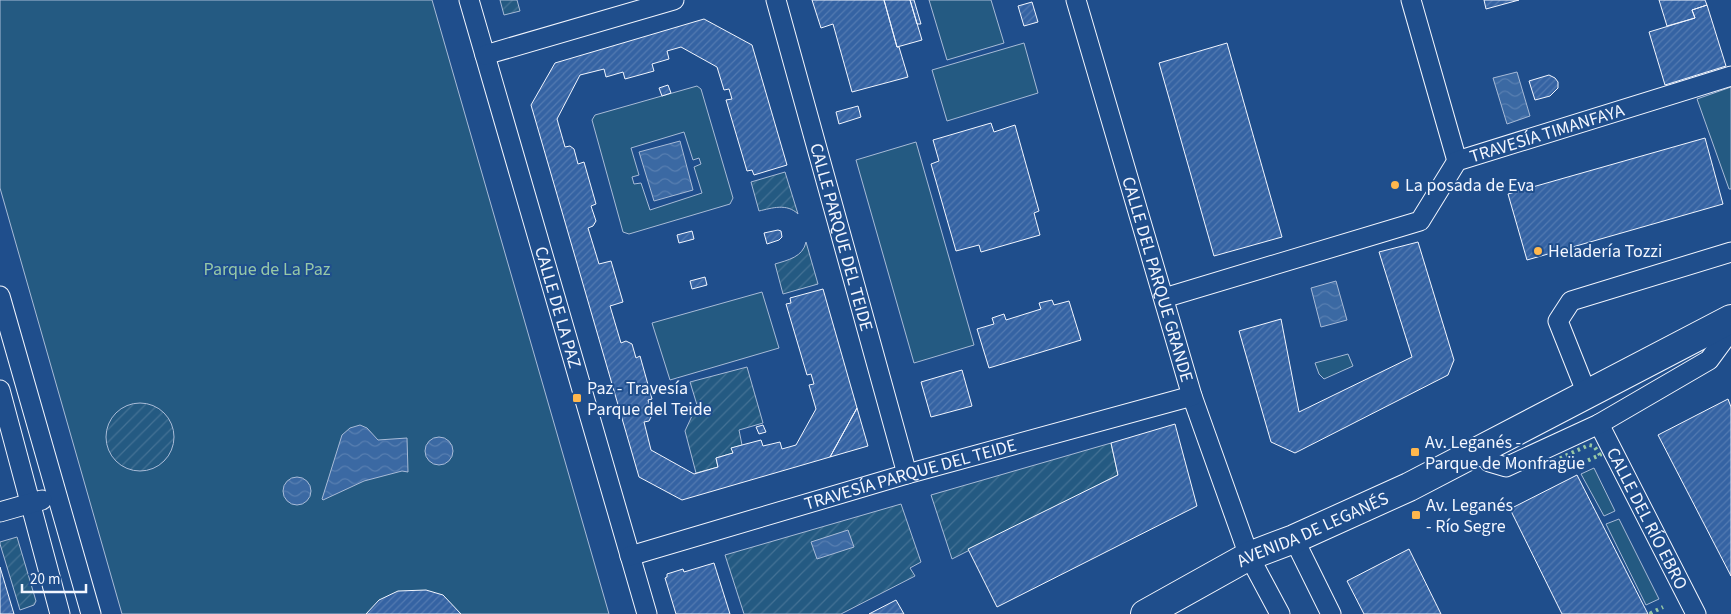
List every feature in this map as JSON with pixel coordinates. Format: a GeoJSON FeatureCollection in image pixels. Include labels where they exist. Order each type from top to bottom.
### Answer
{"type":"FeatureCollection","features":[{"type":"Feature","properties":{"kind":"street","name":"CALLE DE LA PAZ"},"geometry":{"type":"LineString","coordinates":[[469,0],[648,614]]}},
{"type":"Feature","properties":{"kind":"street"},"geometry":{"type":"LineString","coordinates":[[484,55],[674,0]]}},
{"type":"Feature","properties":{"kind":"street","name":"CALLE PARQUE DEL TEIDE"},"geometry":{"type":"LineString","coordinates":[[776,0],[907,474]]}},
{"type":"Feature","properties":{"kind":"street","name":"CALLE DEL PARQUE GRANDE"},"geometry":{"type":"LineString","coordinates":[[1076,0],[1192,396],[1249,556],[1280,614]]}},
{"type":"Feature","properties":{"kind":"street"},"geometry":{"type":"LineString","coordinates":[[1411,0],[1457,161]]}},
{"type":"Feature","properties":{"kind":"street","name":"TRAVESÍA TIMANFAYA"},"geometry":{"type":"LineString","coordinates":[[1164,298],[1420,221],[1457,161],[1731,76]]}},
{"type":"Feature","properties":{"kind":"street"},"geometry":{"type":"LineString","coordinates":[[1587,394],[1558,321],[1571,301],[1731,252]]}},
{"type":"Feature","properties":{"kind":"street"},"geometry":{"type":"LineString","coordinates":[[0,296],[57,497],[87,613]]}},
{"type":"Feature","properties":{"kind":"street","name":"AVENIDA DE LEGANÉS"},"geometry":{"type":"LineString","coordinates":[[1145,614],[1249,556],[1409,487],[1731,318]]}},
{"type":"Feature","properties":{"kind":"street"},"geometry":{"type":"LineString","coordinates":[[1482,449],[1489,462],[1506,467],[1599,424],[1709,360],[1731,330]]}},
{"type":"Feature","properties":{"kind":"street"},"geometry":{"type":"LineString","coordinates":[[0,390],[60,614]]}},
{"type":"Feature","properties":{"kind":"street","name":"TRAVESÍA PARQUE DEL TEIDE"},"geometry":{"type":"LineString","coordinates":[[630,556],[907,474],[1192,396]]}},
{"type":"Feature","properties":{"kind":"street","name":"CALLE DEL RÍO EBRO"},"geometry":{"type":"LineString","coordinates":[[1599,424],[1696,614]]}},
{"type":"Feature","properties":{"kind":"street"},"geometry":{"type":"LineString","coordinates":[[0,512],[57,497]]}},
{"type":"Feature","properties":{"kind":"street"},"geometry":{"type":"LineString","coordinates":[[1294,538],[1331,614]]}},
{"type":"Feature","properties":{"kind":"green space","name":"Parque de La Paz"},"geometry":{"type":"Polygon","coordinates":[[[0,0],[432,0],[609,614],[122,614],[0,188],[0,0]]]}},
{"type":"Feature","properties":{"kind":"green space"},"geometry":{"type":"Polygon","coordinates":[[[500,0],[517,0],[520,11],[504,15],[500,0]]]}},
{"type":"Feature","properties":{"kind":"green space"},"geometry":{"type":"Polygon","coordinates":[[[929,0],[991,0],[1004,43],[947,60],[929,0]]]}},
{"type":"Feature","properties":{"kind":"green space"},"geometry":{"type":"Polygon","coordinates":[[[1024,43],[1038,93],[947,121],[932,70],[1024,43]]]}},
{"type":"Feature","properties":{"kind":"green space"},"geometry":{"type":"Polygon","coordinates":[[[697,86],[701,89],[733,198],[730,204],[629,234],[623,232],[592,120],[595,115],[697,86]],[[684,132],[631,148],[639,175],[632,177],[634,184],[641,183],[650,210],[702,193],[694,167],[701,164],[699,158],[693,160],[684,132]]]}},
{"type":"Feature","properties":{"kind":"green space"},"geometry":{"type":"Polygon","coordinates":[[[1731,87],[1731,189],[1729,189],[1697,99],[1731,87]]]}},
{"type":"Feature","properties":{"kind":"green space"},"geometry":{"type":"Polygon","coordinates":[[[916,142],[974,345],[914,363],[856,160],[916,142]]]}},
{"type":"Feature","properties":{"kind":"green space"},"geometry":{"type":"Polygon","coordinates":[[[785,172],[798,214],[784,207],[759,211],[751,182],[785,172]]]}},
{"type":"Feature","properties":{"kind":"green space"},"geometry":{"type":"Polygon","coordinates":[[[806,242],[818,284],[783,294],[775,264],[798,254],[802,251],[806,242]]]}},
{"type":"Feature","properties":{"kind":"green space"},"geometry":{"type":"Polygon","coordinates":[[[762,292],[779,348],[670,380],[652,323],[762,292]]]}},
{"type":"Feature","properties":{"kind":"green space"},"geometry":{"type":"Polygon","coordinates":[[[1348,354],[1353,366],[1324,379],[1319,374],[1315,363],[1348,354]]]}},
{"type":"Feature","properties":{"kind":"green space"},"geometry":{"type":"Polygon","coordinates":[[[747,367],[763,423],[739,430],[742,445],[732,448],[733,453],[716,458],[718,467],[696,473],[685,431],[697,405],[690,382],[747,367]]]}},
{"type":"Feature","properties":{"kind":"green space"},"geometry":{"type":"Polygon","coordinates":[[[133,403],[147,403],[159,408],[169,418],[174,430],[174,444],[169,456],[159,466],[147,471],[133,471],[121,466],[111,456],[106,444],[106,430],[111,418],[121,408],[133,403]]]}},
{"type":"Feature","properties":{"kind":"green space"},"geometry":{"type":"Polygon","coordinates":[[[1111,443],[1118,475],[952,559],[931,495],[1111,443]]]}},
{"type":"Feature","properties":{"kind":"green space"},"geometry":{"type":"Polygon","coordinates":[[[1594,468],[1615,511],[1604,516],[1581,474],[1594,468]]]}},
{"type":"Feature","properties":{"kind":"green space"},"geometry":{"type":"Polygon","coordinates":[[[901,504],[921,562],[910,568],[915,576],[841,614],[744,614],[725,555],[901,504]]]}},
{"type":"Feature","properties":{"kind":"green space"},"geometry":{"type":"Polygon","coordinates":[[[1619,519],[1659,599],[1646,605],[1606,524],[1619,519]]]}},
{"type":"Feature","properties":{"kind":"green space"},"geometry":{"type":"Polygon","coordinates":[[[17,537],[36,601],[34,605],[20,610],[0,544],[0,542],[17,537]]]}},
{"type":"Feature","properties":{"kind":"water"},"geometry":{"type":"Polygon","coordinates":[[[1517,72],[1530,116],[1507,124],[1493,78],[1517,72]]]}},
{"type":"Feature","properties":{"kind":"water"},"geometry":{"type":"Polygon","coordinates":[[[680,141],[693,190],[654,201],[639,152],[680,141]]]}},
{"type":"Feature","properties":{"kind":"water"},"geometry":{"type":"Polygon","coordinates":[[[1336,281],[1347,320],[1321,327],[1311,288],[1336,281]]]}},
{"type":"Feature","properties":{"kind":"water"},"geometry":{"type":"Polygon","coordinates":[[[360,425],[367,428],[378,440],[407,438],[408,472],[402,471],[364,481],[323,500],[342,435],[350,428],[360,425]]]}},
{"type":"Feature","properties":{"kind":"water"},"geometry":{"type":"Polygon","coordinates":[[[439,437],[449,441],[453,451],[449,461],[439,465],[429,461],[425,451],[429,441],[439,437]]]}},
{"type":"Feature","properties":{"kind":"water"},"geometry":{"type":"Polygon","coordinates":[[[297,477],[307,481],[311,491],[307,501],[297,505],[287,501],[283,491],[287,481],[297,477]]]}},
{"type":"Feature","properties":{"kind":"water"},"geometry":{"type":"Polygon","coordinates":[[[848,530],[854,547],[817,559],[811,542],[848,530]]]}},
{"type":"Feature","properties":{"kind":"building"},"geometry":{"type":"Polygon","coordinates":[[[812,0],[884,0],[897,47],[899,47],[908,77],[852,92],[833,24],[821,28],[812,0]]]}},
{"type":"Feature","properties":{"kind":"building"},"geometry":{"type":"Polygon","coordinates":[[[884,0],[910,0],[922,40],[897,47],[884,0]]]}},
{"type":"Feature","properties":{"kind":"building"},"geometry":{"type":"Polygon","coordinates":[[[910,0],[914,0],[921,24],[917,24],[910,0]]]}},
{"type":"Feature","properties":{"kind":"building"},"geometry":{"type":"Polygon","coordinates":[[[1484,0],[1519,0],[1486,9],[1484,0]]]}},
{"type":"Feature","properties":{"kind":"building"},"geometry":{"type":"Polygon","coordinates":[[[1659,0],[1705,0],[1707,5],[1692,10],[1695,18],[1667,26],[1659,0]]]}},
{"type":"Feature","properties":{"kind":"building"},"geometry":{"type":"Polygon","coordinates":[[[1032,2],[1038,22],[1024,26],[1018,6],[1032,2]]]}},
{"type":"Feature","properties":{"kind":"building"},"geometry":{"type":"Polygon","coordinates":[[[1707,5],[1726,66],[1665,85],[1649,32],[1695,18],[1692,10],[1707,5]]]}},
{"type":"Feature","properties":{"kind":"building"},"geometry":{"type":"Polygon","coordinates":[[[704,19],[752,45],[787,165],[754,175],[752,170],[747,171],[726,100],[732,99],[729,89],[724,90],[717,67],[681,47],[667,51],[669,59],[652,64],[654,71],[625,79],[623,72],[606,77],[604,69],[580,75],[557,119],[565,147],[570,146],[574,149],[578,164],[584,162],[596,204],[591,206],[596,221],[593,226],[588,228],[599,264],[611,261],[623,302],[610,306],[621,343],[626,341],[632,344],[636,358],[640,356],[652,399],[648,400],[652,415],[649,421],[644,422],[651,450],[694,474],[718,467],[716,458],[733,453],[731,448],[761,440],[763,446],[780,442],[782,449],[796,445],[816,409],[809,385],[814,384],[811,374],[807,375],[786,304],[791,303],[790,298],[823,289],[857,408],[830,457],[682,500],[639,477],[531,105],[555,63],[704,19]]]}},
{"type":"Feature","properties":{"kind":"building"},"geometry":{"type":"Polygon","coordinates":[[[1227,43],[1282,237],[1214,256],[1159,63],[1227,43]]]}},
{"type":"Feature","properties":{"kind":"building"},"geometry":{"type":"Polygon","coordinates":[[[1549,75],[1558,82],[1558,88],[1550,96],[1535,100],[1529,81],[1549,75]]]}},
{"type":"Feature","properties":{"kind":"building"},"geometry":{"type":"Polygon","coordinates":[[[668,85],[671,93],[662,96],[659,88],[668,85]]]}},
{"type":"Feature","properties":{"kind":"building"},"geometry":{"type":"Polygon","coordinates":[[[858,106],[861,117],[839,124],[836,112],[858,106]]]}},
{"type":"Feature","properties":{"kind":"building"},"geometry":{"type":"Polygon","coordinates":[[[991,123],[994,132],[1015,125],[1039,211],[1034,213],[1040,235],[981,252],[979,245],[956,251],[931,164],[939,161],[933,140],[991,123]]]}},
{"type":"Feature","properties":{"kind":"building"},"geometry":{"type":"Polygon","coordinates":[[[1705,138],[1723,204],[1527,260],[1508,194],[1705,138]]]}},
{"type":"Feature","properties":{"kind":"building"},"geometry":{"type":"Polygon","coordinates":[[[692,231],[694,239],[679,243],[677,235],[692,231]]]}},
{"type":"Feature","properties":{"kind":"building"},"geometry":{"type":"Polygon","coordinates":[[[781,231],[782,237],[767,244],[764,233],[781,231]]]}},
{"type":"Feature","properties":{"kind":"building"},"geometry":{"type":"Polygon","coordinates":[[[1418,242],[1454,360],[1448,375],[1295,453],[1271,442],[1239,331],[1281,319],[1299,412],[1412,357],[1379,252],[1418,242]]]}},
{"type":"Feature","properties":{"kind":"building"},"geometry":{"type":"Polygon","coordinates":[[[705,277],[707,285],[692,289],[690,281],[705,277]]]}},
{"type":"Feature","properties":{"kind":"building"},"geometry":{"type":"Polygon","coordinates":[[[1052,300],[1054,305],[1069,301],[1081,340],[989,368],[977,329],[994,324],[992,318],[1004,314],[1006,320],[1041,309],[1039,303],[1052,300]]]}},
{"type":"Feature","properties":{"kind":"building"},"geometry":{"type":"Polygon","coordinates":[[[962,370],[972,406],[931,417],[921,382],[962,370]]]}},
{"type":"Feature","properties":{"kind":"building"},"geometry":{"type":"Polygon","coordinates":[[[1728,399],[1731,407],[1731,576],[1658,435],[1728,399]]]}},
{"type":"Feature","properties":{"kind":"building"},"geometry":{"type":"Polygon","coordinates":[[[857,408],[868,446],[830,457],[857,408]]]}},
{"type":"Feature","properties":{"kind":"building"},"geometry":{"type":"Polygon","coordinates":[[[1175,424],[1197,506],[997,607],[968,549],[1118,475],[1111,443],[1175,424]]]}},
{"type":"Feature","properties":{"kind":"building"},"geometry":{"type":"Polygon","coordinates":[[[763,425],[766,432],[759,434],[756,427],[763,425]]]}},
{"type":"Feature","properties":{"kind":"building"},"geometry":{"type":"Polygon","coordinates":[[[1577,475],[1648,614],[1562,614],[1510,509],[1577,475]]]}},
{"type":"Feature","properties":{"kind":"building"},"geometry":{"type":"Polygon","coordinates":[[[1409,549],[1441,614],[1364,614],[1347,581],[1409,549]]]}},
{"type":"Feature","properties":{"kind":"building"},"geometry":{"type":"Polygon","coordinates":[[[714,563],[730,614],[676,614],[665,578],[667,574],[683,569],[684,572],[714,563]]]}},
{"type":"Feature","properties":{"kind":"building"},"geometry":{"type":"Polygon","coordinates":[[[0,567],[14,614],[0,614],[0,567]]]}},
{"type":"Feature","properties":{"kind":"building"},"geometry":{"type":"Polygon","coordinates":[[[426,590],[443,595],[461,614],[366,614],[379,600],[398,591],[426,590]]]}},
{"type":"Feature","properties":{"kind":"building"},"geometry":{"type":"Polygon","coordinates":[[[896,600],[904,614],[869,614],[896,600]]]}},
{"type":"Feature","properties":{"kind":"hedge"},"geometry":{"type":"LineString","coordinates":[[1554,461],[1589,445],[1594,446],[1600,455],[1564,471]]}},
{"type":"Feature","properties":{"kind":"hedge"},"geometry":{"type":"LineString","coordinates":[[1651,614],[1663,607]]}},
{"type":"Feature","properties":{"kind":"place","name":"La posada de Eva"},"geometry":{"type":"Point","coordinates":[1395,185]}},
{"type":"Feature","properties":{"kind":"place","name":"Heladería Tozzi"},"geometry":{"type":"Point","coordinates":[1538,251]}},
{"type":"Feature","properties":{"kind":"place","name":"Paz - Travesía Parque del Teide"},"geometry":{"type":"Point","coordinates":[577,398]}},
{"type":"Feature","properties":{"kind":"place","name":"Av. Leganés - Parque de Monfragüe"},"geometry":{"type":"Point","coordinates":[1415,452]}},
{"type":"Feature","properties":{"kind":"place","name":"Av. Leganés - Río Segre"},"geometry":{"type":"Point","coordinates":[1416,515]}}]}
